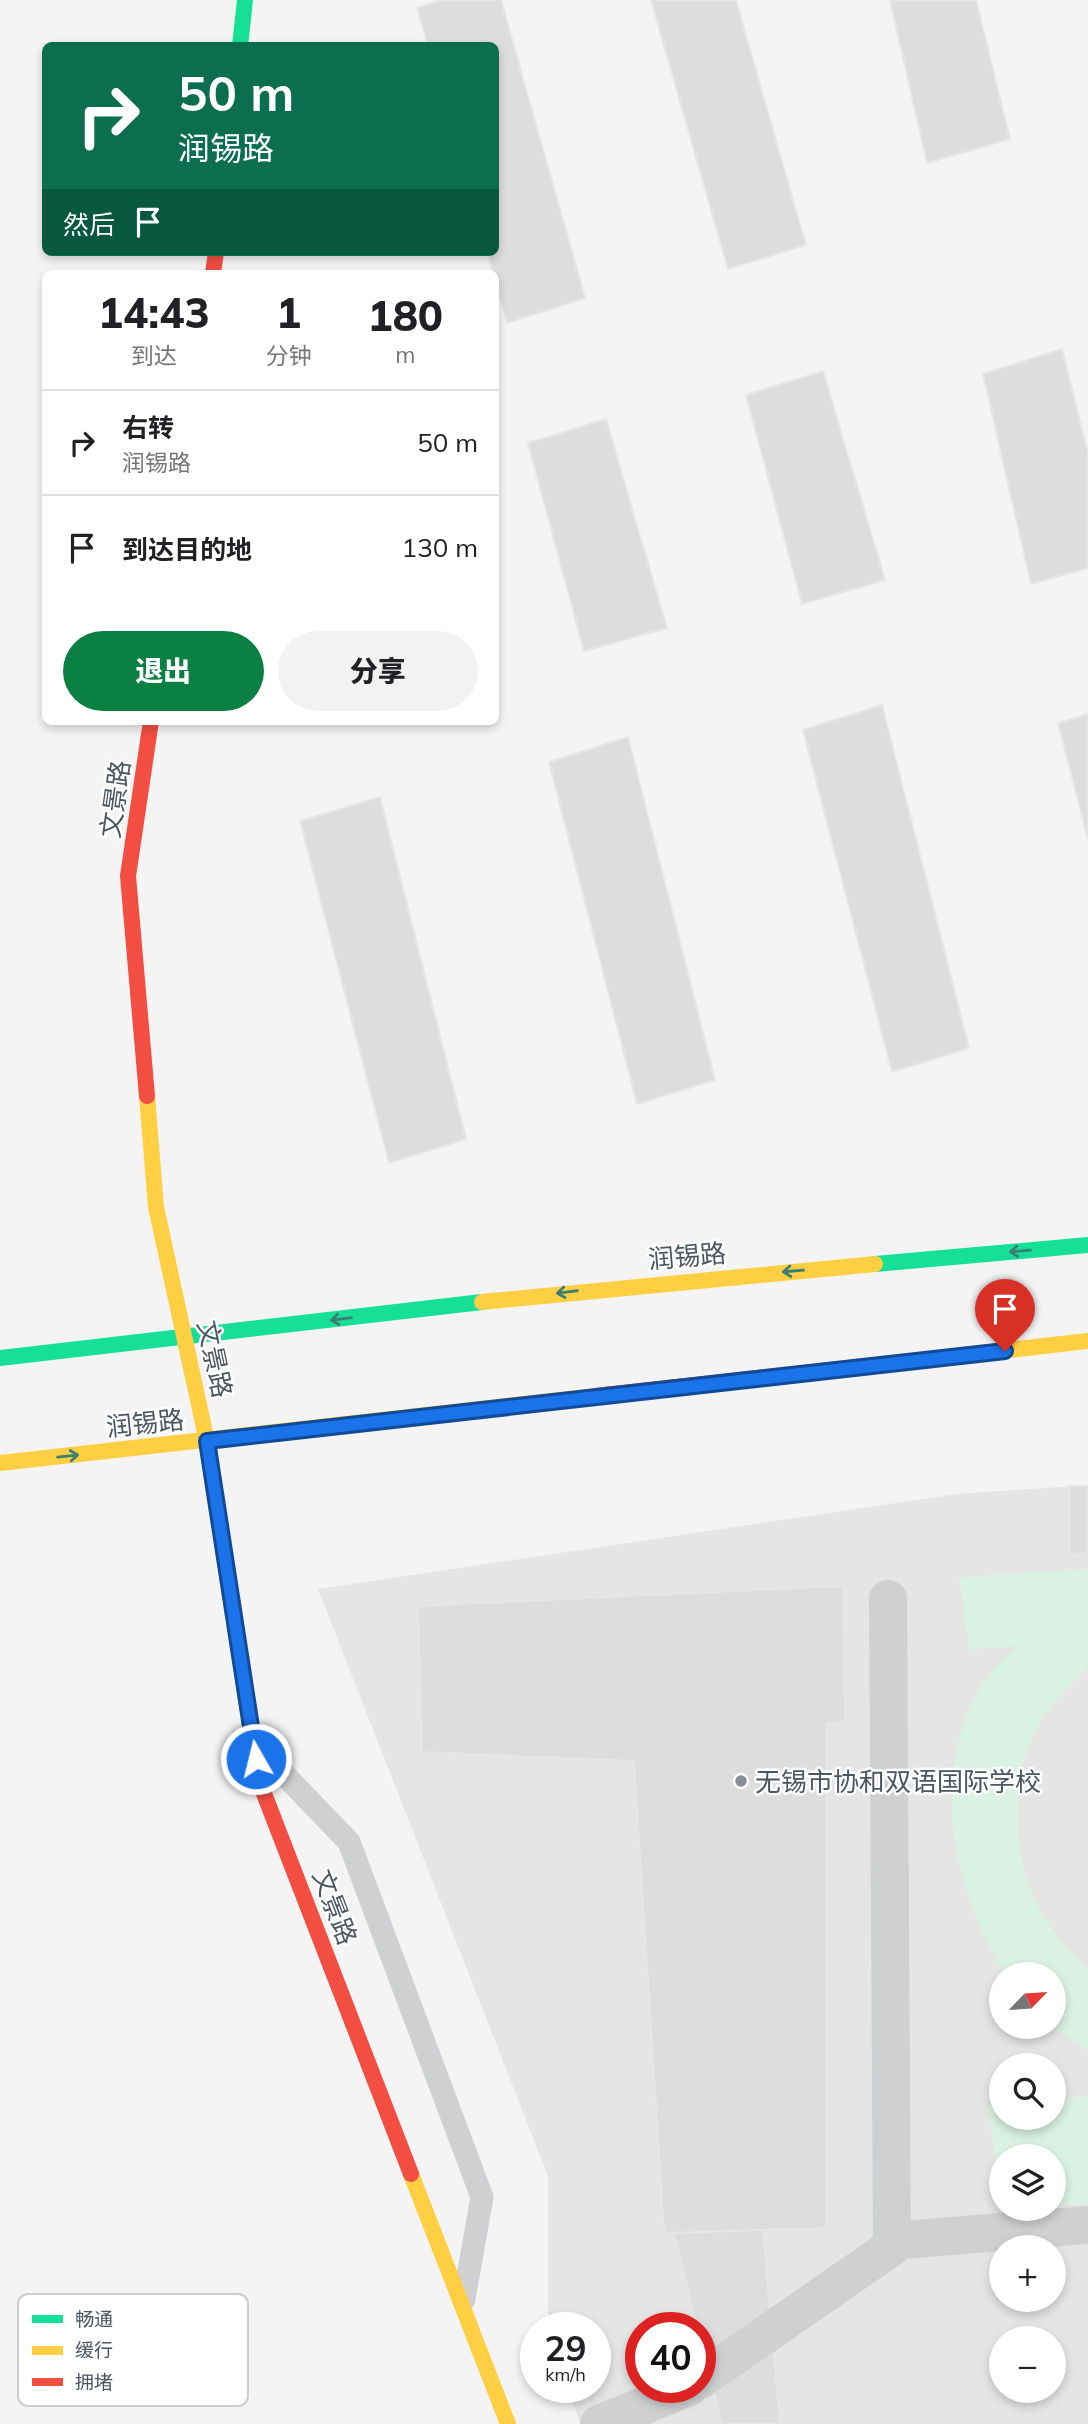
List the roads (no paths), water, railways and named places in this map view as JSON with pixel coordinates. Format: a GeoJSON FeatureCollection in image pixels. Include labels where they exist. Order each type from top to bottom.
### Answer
{"type":"FeatureCollection","features":[{"type":"Feature","properties":{"kind":"main road"},"geometry":{"type":"LineString","coordinates":[[240,42],[245,0]]}},
{"type":"Feature","properties":{"kind":"main road","name":"文景路"},"geometry":{"type":"LineString","coordinates":[[150,725],[128,876],[156,1207],[207,1441],[258,1777],[508,2424]]}},
{"type":"Feature","properties":{"kind":"main road","name":"润锡路"},"geometry":{"type":"LineString","coordinates":[[0,1359],[579,1291],[1088,1245]]}},
{"type":"Feature","properties":{"kind":"main road","name":"润锡路"},"geometry":{"type":"LineString","coordinates":[[0,1463],[1088,1341]]}},
{"type":"Feature","properties":{"kind":"street"},"geometry":{"type":"LineString","coordinates":[[888,1599],[892,2246]]}},
{"type":"Feature","properties":{"kind":"street"},"geometry":{"type":"LineString","coordinates":[[716,2369],[902,2240],[1088,2225]]}},
{"type":"Feature","properties":{"kind":"street"},"geometry":{"type":"LineString","coordinates":[[608,2422],[652,2403]]}},
{"type":"Feature","properties":{"kind":"lane"},"geometry":{"type":"LineString","coordinates":[[253,1742],[349,1842],[482,2197],[462,2305]]}},
{"type":"Feature","properties":{"kind":"place","name":"无锡市协和双语国际学校"},"geometry":{"type":"Point","coordinates":[741,1781]}}]}
